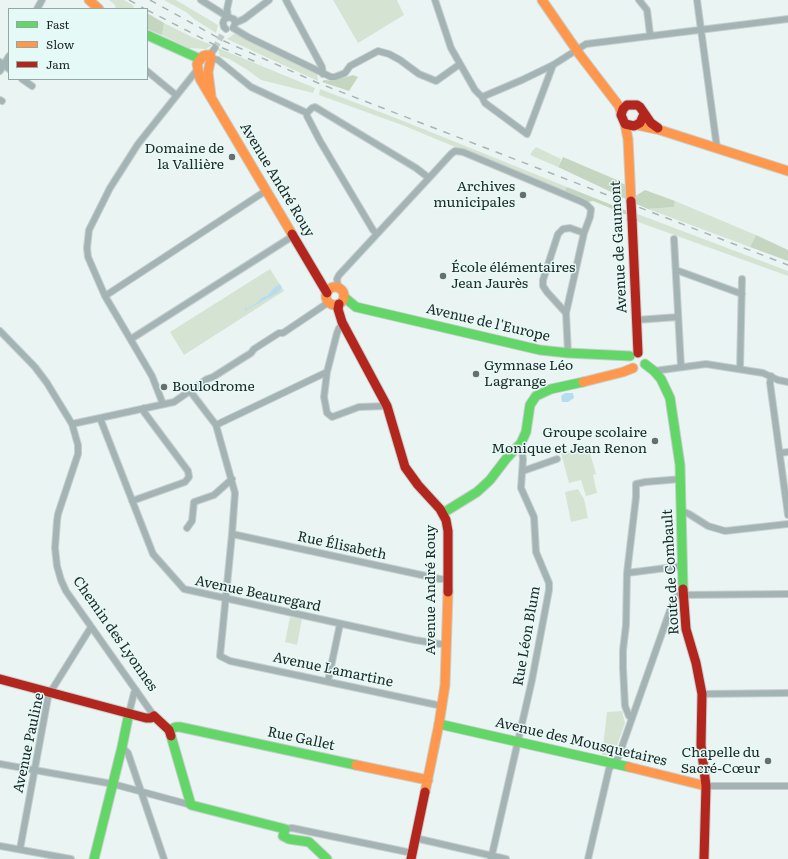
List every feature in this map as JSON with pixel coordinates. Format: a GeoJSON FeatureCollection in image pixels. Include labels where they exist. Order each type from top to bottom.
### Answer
{"type":"FeatureCollection","features":[{"type":"Feature","properties":{"kind":"street"},"geometry":{"type":"LineString","coordinates":[[89,0],[98,8]]}},
{"type":"Feature","properties":{"kind":"street"},"geometry":{"type":"LineString","coordinates":[[201,0],[228,17],[233,18],[234,26],[248,38],[331,77],[345,73],[350,66],[378,51],[389,54],[400,60],[418,74],[436,80],[460,64]]}},
{"type":"Feature","properties":{"kind":"street"},"geometry":{"type":"LineString","coordinates":[[228,17],[227,9],[229,0]]}},
{"type":"Feature","properties":{"kind":"street"},"geometry":{"type":"LineString","coordinates":[[226,29],[230,30],[269,0]]}},
{"type":"Feature","properties":{"kind":"street"},"geometry":{"type":"LineString","coordinates":[[286,0],[322,67],[323,74]]}},
{"type":"Feature","properties":{"kind":"street"},"geometry":{"type":"LineString","coordinates":[[435,0],[451,48],[475,90],[485,102],[527,134],[553,65]]}},
{"type":"Feature","properties":{"kind":"street"},"geometry":{"type":"LineString","coordinates":[[542,0],[576,49],[619,106],[621,118],[625,124],[628,126],[660,130],[788,171]]}},
{"type":"Feature","properties":{"kind":"street"},"geometry":{"type":"LineString","coordinates":[[639,0],[644,3],[647,10],[650,34]]}},
{"type":"Feature","properties":{"kind":"street"},"geometry":{"type":"LineString","coordinates":[[697,0],[717,148]]}},
{"type":"Feature","properties":{"kind":"street"},"geometry":{"type":"LineString","coordinates":[[226,29],[223,26],[223,22],[224,19],[228,17]]}},
{"type":"Feature","properties":{"kind":"street"},"geometry":{"type":"LineString","coordinates":[[482,97],[553,65],[586,44],[701,31],[788,19]]}},
{"type":"Feature","properties":{"kind":"street"},"geometry":{"type":"LineString","coordinates":[[222,35],[226,29]]}},
{"type":"Feature","properties":{"kind":"street"},"geometry":{"type":"LineString","coordinates":[[148,35],[200,59]]}},
{"type":"Feature","properties":{"kind":"street"},"geometry":{"type":"LineString","coordinates":[[201,71],[197,64],[200,59],[203,56],[212,54]]}},
{"type":"Feature","properties":{"kind":"street"},"geometry":{"type":"LineString","coordinates":[[163,404],[152,376],[105,296],[88,257],[87,248],[89,230],[110,188],[138,144],[176,95],[201,71],[212,54]]}},
{"type":"Feature","properties":{"kind":"street"},"geometry":{"type":"LineString","coordinates":[[212,54],[251,88],[307,113]]}},
{"type":"Feature","properties":{"kind":"street"},"geometry":{"type":"LineString","coordinates":[[0,71],[4,66]]}},
{"type":"Feature","properties":{"kind":"street","name":"Avenue André Rouy"},"geometry":{"type":"LineString","coordinates":[[201,71],[211,96],[318,279],[335,296],[335,316],[343,323],[387,406],[405,467],[418,486],[443,514],[448,531],[445,685],[428,780],[411,856]]}},
{"type":"Feature","properties":{"kind":"street"},"geometry":{"type":"LineString","coordinates":[[148,72],[176,95]]}},
{"type":"Feature","properties":{"kind":"street"},"geometry":{"type":"LineString","coordinates":[[23,80],[32,86]]}},
{"type":"Feature","properties":{"kind":"street"},"geometry":{"type":"LineString","coordinates":[[608,92],[618,99],[640,107],[651,124],[660,130]]}},
{"type":"Feature","properties":{"kind":"street"},"geometry":{"type":"LineString","coordinates":[[621,112],[624,106],[630,104]]}},
{"type":"Feature","properties":{"kind":"street"},"geometry":{"type":"LineString","coordinates":[[307,113],[315,107],[416,168],[429,178]]}},
{"type":"Feature","properties":{"kind":"street"},"geometry":{"type":"LineString","coordinates":[[307,113],[307,116],[320,141],[373,230],[377,234]]}},
{"type":"Feature","properties":{"kind":"street"},"geometry":{"type":"LineString","coordinates":[[636,126],[642,120],[644,114]]}},
{"type":"Feature","properties":{"kind":"street","name":"Avenue de Gaumont"},"geometry":{"type":"LineString","coordinates":[[625,124],[628,139],[631,191],[636,320],[634,354]]}},
{"type":"Feature","properties":{"kind":"street","name":"Avenue de Gaumont"},"geometry":{"type":"LineString","coordinates":[[628,139],[636,126]]}},
{"type":"Feature","properties":{"kind":"street"},"geometry":{"type":"LineString","coordinates":[[72,424],[174,402],[207,379],[213,377],[251,353],[279,333],[283,333],[335,296],[338,277],[455,151],[463,152],[580,201],[591,209],[566,313],[568,353]]}},
{"type":"Feature","properties":{"kind":"street"},"geometry":{"type":"LineString","coordinates":[[105,296],[267,190]]}},
{"type":"Feature","properties":{"kind":"street"},"geometry":{"type":"LineString","coordinates":[[566,313],[546,292],[543,286],[543,280],[558,234],[563,229],[570,228],[584,233]]}},
{"type":"Feature","properties":{"kind":"street"},"geometry":{"type":"LineString","coordinates":[[131,339],[293,236]]}},
{"type":"Feature","properties":{"kind":"street"},"geometry":{"type":"LineString","coordinates":[[674,239],[681,367]]}},
{"type":"Feature","properties":{"kind":"street"},"geometry":{"type":"LineString","coordinates":[[676,270],[742,294]]}},
{"type":"Feature","properties":{"kind":"street"},"geometry":{"type":"LineString","coordinates":[[740,370],[742,279]]}},
{"type":"Feature","properties":{"kind":"street","name":"Avenue de l'Europe"},"geometry":{"type":"LineString","coordinates":[[335,296],[356,307],[540,350],[568,353],[634,354]]}},
{"type":"Feature","properties":{"kind":"street"},"geometry":{"type":"LineString","coordinates":[[636,320],[678,317]]}},
{"type":"Feature","properties":{"kind":"street"},"geometry":{"type":"LineString","coordinates":[[343,323],[336,333],[327,372],[324,397],[327,413],[332,417],[359,407],[387,406]]}},
{"type":"Feature","properties":{"kind":"street","name":"Chemin des Lyonnes"},"geometry":{"type":"LineString","coordinates":[[0,331],[35,367],[47,384],[72,424],[78,445],[78,454],[58,514],[55,548],[57,566],[66,591],[154,716],[168,730],[176,748],[190,805]]}},
{"type":"Feature","properties":{"kind":"street"},"geometry":{"type":"LineString","coordinates":[[443,514],[477,492],[490,480],[506,458],[521,443],[526,432],[530,404],[533,398],[538,394],[551,389],[634,368],[640,369],[645,364],[644,356],[634,354],[630,364],[634,368]]}},
{"type":"Feature","properties":{"kind":"street","name":"Route de Combault"},"geometry":{"type":"LineString","coordinates":[[645,364],[654,370],[670,398],[678,450],[681,479],[682,566],[686,629],[705,694],[700,745],[706,786],[704,859]]}},
{"type":"Feature","properties":{"kind":"street"},"geometry":{"type":"LineString","coordinates":[[654,370],[706,364],[763,373],[778,380],[788,382]]}},
{"type":"Feature","properties":{"kind":"street"},"geometry":{"type":"LineString","coordinates":[[216,425],[327,372]]}},
{"type":"Feature","properties":{"kind":"street"},"geometry":{"type":"LineString","coordinates":[[771,376],[770,383],[788,516]]}},
{"type":"Feature","properties":{"kind":"street"},"geometry":{"type":"LineString","coordinates":[[190,391],[216,425],[235,493],[225,599]]}},
{"type":"Feature","properties":{"kind":"street"},"geometry":{"type":"LineString","coordinates":[[132,501],[185,482],[189,477],[188,471],[144,412],[144,408]]}},
{"type":"Feature","properties":{"kind":"street","name":"Avenue Beauregard"},"geometry":{"type":"LineString","coordinates":[[100,418],[153,554],[184,590],[416,640],[445,644]]}},
{"type":"Feature","properties":{"kind":"street","name":"Rue Léon Blum"},"geometry":{"type":"LineString","coordinates":[[491,857],[533,676],[550,586],[536,552],[534,517],[521,491],[523,459],[521,443]]}},
{"type":"Feature","properties":{"kind":"street"},"geometry":{"type":"LineString","coordinates":[[780,453],[788,452]]}},
{"type":"Feature","properties":{"kind":"street"},"geometry":{"type":"LineString","coordinates":[[523,471],[557,459]]}},
{"type":"Feature","properties":{"kind":"street"},"geometry":{"type":"LineString","coordinates":[[188,528],[192,521],[194,502],[214,495],[232,479]]}},
{"type":"Feature","properties":{"kind":"street"},"geometry":{"type":"LineString","coordinates":[[632,718],[629,716],[625,706],[623,650],[626,625],[627,573],[636,497],[636,484],[681,479]]}},
{"type":"Feature","properties":{"kind":"street"},"geometry":{"type":"LineString","coordinates":[[682,511],[708,526],[725,531],[788,524]]}},
{"type":"Feature","properties":{"kind":"street","name":"Rue Élisabeth"},"geometry":{"type":"LineString","coordinates":[[232,534],[440,579],[448,579]]}},
{"type":"Feature","properties":{"kind":"street"},"geometry":{"type":"LineString","coordinates":[[627,573],[682,566]]}},
{"type":"Feature","properties":{"kind":"street"},"geometry":{"type":"LineString","coordinates":[[588,859],[609,770],[618,758],[674,599],[678,596],[788,594]]}},
{"type":"Feature","properties":{"kind":"street","name":"Avenue Lamartine"},"geometry":{"type":"LineString","coordinates":[[225,599],[220,656],[230,661],[442,706]]}},
{"type":"Feature","properties":{"kind":"street"},"geometry":{"type":"LineString","coordinates":[[328,681],[340,624]]}},
{"type":"Feature","properties":{"kind":"street","name":"Avenue Pauline"},"geometry":{"type":"LineString","coordinates":[[20,849],[49,692],[91,627]]}},
{"type":"Feature","properties":{"kind":"street"},"geometry":{"type":"LineString","coordinates":[[0,679],[129,714],[147,718],[154,716]]}},
{"type":"Feature","properties":{"kind":"street"},"geometry":{"type":"LineString","coordinates":[[94,859],[129,714],[137,692]]}},
{"type":"Feature","properties":{"kind":"street"},"geometry":{"type":"LineString","coordinates":[[705,694],[788,693]]}},
{"type":"Feature","properties":{"kind":"street","name":"Avenue des Mousquetaires"},"geometry":{"type":"LineString","coordinates":[[439,724],[706,786],[788,786]]}},
{"type":"Feature","properties":{"kind":"street","name":"Rue Gallet"},"geometry":{"type":"LineString","coordinates":[[168,730],[180,727],[428,780]]}},
{"type":"Feature","properties":{"kind":"street"},"geometry":{"type":"LineString","coordinates":[[122,747],[128,753],[164,859]]}},
{"type":"Feature","properties":{"kind":"street"},"geometry":{"type":"LineString","coordinates":[[0,764],[113,784],[190,805],[285,828],[292,828],[411,856]]}},
{"type":"Feature","properties":{"kind":"street"},"geometry":{"type":"LineString","coordinates":[[285,828],[283,836],[289,839],[309,842],[328,859]]}},
{"type":"Feature","properties":{"kind":"street"},"geometry":{"type":"LineString","coordinates":[[415,838],[491,857],[506,859]]}},
{"type":"Feature","properties":{"kind":"street"},"geometry":{"type":"LineString","coordinates":[[0,846],[71,859]]}},
{"type":"Feature","properties":{"kind":"green space"},"geometry":{"type":"Polygon","coordinates":[[[109,0],[124,0],[134,6],[133,8],[116,8],[115,5],[109,0]]]}},
{"type":"Feature","properties":{"kind":"green space"},"geometry":{"type":"Polygon","coordinates":[[[164,0],[176,0],[218,25],[216,33],[186,12],[164,0]]]}},
{"type":"Feature","properties":{"kind":"green space"},"geometry":{"type":"Polygon","coordinates":[[[333,0],[397,0],[404,15],[358,43],[333,0]]]}},
{"type":"Feature","properties":{"kind":"green space"},"geometry":{"type":"Polygon","coordinates":[[[148,14],[164,23],[162,35],[148,29],[148,14]]]}},
{"type":"Feature","properties":{"kind":"green space"},"geometry":{"type":"Polygon","coordinates":[[[164,23],[212,45],[206,49],[189,48],[162,35],[164,23]]]}},
{"type":"Feature","properties":{"kind":"green space"},"geometry":{"type":"Polygon","coordinates":[[[234,34],[239,35],[317,74],[318,81],[227,39],[234,34]]]}},
{"type":"Feature","properties":{"kind":"green space"},"geometry":{"type":"Polygon","coordinates":[[[218,48],[315,88],[313,93],[261,80],[229,59],[220,56],[218,48]]]}},
{"type":"Feature","properties":{"kind":"green space"},"geometry":{"type":"Polygon","coordinates":[[[353,75],[358,77],[349,91],[322,82],[324,80],[333,81],[353,75]]]}},
{"type":"Feature","properties":{"kind":"green space"},"geometry":{"type":"Polygon","coordinates":[[[320,89],[567,187],[564,192],[402,125],[319,95],[320,89]]]}},
{"type":"Feature","properties":{"kind":"green space"},"geometry":{"type":"Polygon","coordinates":[[[536,147],[561,159],[558,167],[530,155],[536,147]]]}},
{"type":"Feature","properties":{"kind":"green space"},"geometry":{"type":"Polygon","coordinates":[[[563,157],[617,180],[627,186],[626,199],[558,167],[563,157]]]}},
{"type":"Feature","properties":{"kind":"green space"},"geometry":{"type":"Polygon","coordinates":[[[567,187],[627,211],[627,215],[593,201],[588,202],[564,192],[567,187]]]}},
{"type":"Feature","properties":{"kind":"green space"},"geometry":{"type":"Polygon","coordinates":[[[645,190],[675,201],[674,207],[648,209],[634,203],[634,197],[645,190]]]}},
{"type":"Feature","properties":{"kind":"green space"},"geometry":{"type":"Polygon","coordinates":[[[675,201],[756,235],[750,247],[648,209],[674,207],[675,201]]]}},
{"type":"Feature","properties":{"kind":"green space"},"geometry":{"type":"Polygon","coordinates":[[[635,213],[788,271],[788,276],[641,223],[635,220],[635,213]]]}},
{"type":"Feature","properties":{"kind":"green space"},"geometry":{"type":"Polygon","coordinates":[[[756,235],[788,250],[788,261],[750,247],[756,235]]]}},
{"type":"Feature","properties":{"kind":"green space"},"geometry":{"type":"Polygon","coordinates":[[[270,269],[284,291],[184,355],[170,332],[270,269]]]}},
{"type":"Feature","properties":{"kind":"green space"},"geometry":{"type":"Polygon","coordinates":[[[588,446],[596,474],[593,475],[597,493],[586,496],[581,480],[569,483],[561,453],[588,446]]]}},
{"type":"Feature","properties":{"kind":"green space"},"geometry":{"type":"Polygon","coordinates":[[[578,489],[584,499],[588,518],[571,522],[565,492],[578,489]]]}},
{"type":"Feature","properties":{"kind":"green space"},"geometry":{"type":"Polygon","coordinates":[[[290,617],[302,619],[297,645],[285,642],[290,617]]]}},
{"type":"Feature","properties":{"kind":"green space"},"geometry":{"type":"Polygon","coordinates":[[[622,711],[625,723],[615,751],[611,755],[602,755],[607,712],[622,711]]]}},
{"type":"Feature","properties":{"kind":"water"},"geometry":{"type":"Polygon","coordinates":[[[280,284],[282,288],[279,292],[243,312],[245,307],[247,309],[258,302],[280,284]]]}},
{"type":"Feature","properties":{"kind":"water"},"geometry":{"type":"Polygon","coordinates":[[[565,393],[573,393],[574,398],[568,402],[562,402],[561,396],[565,393]]]}},
{"type":"Feature","properties":{"kind":"tunnel"},"geometry":{"type":"LineString","coordinates":[[215,48],[222,35]]}},
{"type":"Feature","properties":{"kind":"railway"},"geometry":{"type":"LineString","coordinates":[[129,0],[143,8]]}},
{"type":"Feature","properties":{"kind":"railway"},"geometry":{"type":"LineString","coordinates":[[150,0],[224,41],[318,83],[788,265]]}},
{"type":"Feature","properties":{"kind":"railway"},"geometry":{"type":"LineString","coordinates":[[148,11],[213,44],[261,64]]}},
{"type":"Feature","properties":{"kind":"traffic: fast"},"geometry":{"type":"LineString","coordinates":[[148,35],[200,59]]}},
{"type":"Feature","properties":{"kind":"traffic: fast"},"geometry":{"type":"LineString","coordinates":[[344,297],[356,307],[540,350],[630,356]]}},
{"type":"Feature","properties":{"kind":"traffic: fast"},"geometry":{"type":"LineString","coordinates":[[645,364],[661,379],[670,398],[680,465],[683,589]]}},
{"type":"Feature","properties":{"kind":"traffic: fast"},"geometry":{"type":"LineString","coordinates":[[443,513],[477,492],[490,480],[506,459],[521,443],[526,432],[530,405],[536,396],[551,389],[583,382]]}},
{"type":"Feature","properties":{"kind":"traffic: fast"},"geometry":{"type":"LineString","coordinates":[[94,859],[129,713]]}},
{"type":"Feature","properties":{"kind":"traffic: fast"},"geometry":{"type":"LineString","coordinates":[[439,724],[629,767]]}},
{"type":"Feature","properties":{"kind":"traffic: fast"},"geometry":{"type":"LineString","coordinates":[[169,730],[180,727],[356,765]]}},
{"type":"Feature","properties":{"kind":"traffic: fast"},"geometry":{"type":"LineString","coordinates":[[171,736],[191,805],[285,829],[283,836],[289,839],[309,842],[327,859]]}},
{"type":"Feature","properties":{"kind":"traffic: slow"},"geometry":{"type":"LineString","coordinates":[[89,0],[98,8]]}},
{"type":"Feature","properties":{"kind":"traffic: slow"},"geometry":{"type":"LineString","coordinates":[[542,0],[580,55],[619,106],[621,112]]}},
{"type":"Feature","properties":{"kind":"traffic: slow"},"geometry":{"type":"LineString","coordinates":[[211,96],[208,72],[211,58],[210,55],[206,55],[203,56],[197,64],[200,79],[292,234]]}},
{"type":"Feature","properties":{"kind":"traffic: slow"},"geometry":{"type":"LineString","coordinates":[[625,124],[628,139],[631,201]]}},
{"type":"Feature","properties":{"kind":"traffic: slow"},"geometry":{"type":"LineString","coordinates":[[637,125],[660,130],[788,171]]}},
{"type":"Feature","properties":{"kind":"traffic: slow"},"geometry":{"type":"LineString","coordinates":[[335,287],[341,290],[344,296],[341,302],[335,305],[329,302],[326,296],[329,290],[335,287]]}},
{"type":"Feature","properties":{"kind":"traffic: slow"},"geometry":{"type":"LineString","coordinates":[[583,382],[633,368]]}},
{"type":"Feature","properties":{"kind":"traffic: slow"},"geometry":{"type":"LineString","coordinates":[[425,792],[439,724],[445,685],[448,592]]}},
{"type":"Feature","properties":{"kind":"traffic: slow"},"geometry":{"type":"LineString","coordinates":[[356,765],[428,780]]}},
{"type":"Feature","properties":{"kind":"traffic: slow"},"geometry":{"type":"LineString","coordinates":[[629,767],[706,786]]}},
{"type":"Feature","properties":{"kind":"traffic: jam"},"geometry":{"type":"LineString","coordinates":[[644,114],[640,123],[634,126],[625,124],[621,115],[623,109],[627,105],[637,105],[640,107],[651,123],[658,128]]}},
{"type":"Feature","properties":{"kind":"traffic: jam"},"geometry":{"type":"LineString","coordinates":[[631,201],[632,219]]}},
{"type":"Feature","properties":{"kind":"traffic: jam"},"geometry":{"type":"LineString","coordinates":[[632,219],[638,353]]}},
{"type":"Feature","properties":{"kind":"traffic: jam"},"geometry":{"type":"LineString","coordinates":[[292,234],[327,293]]}},
{"type":"Feature","properties":{"kind":"traffic: jam"},"geometry":{"type":"LineString","coordinates":[[339,304],[338,309],[342,322],[387,406],[405,467],[418,485],[440,509],[446,520],[448,531],[448,592]]}},
{"type":"Feature","properties":{"kind":"traffic: jam"},"geometry":{"type":"LineString","coordinates":[[683,589],[686,629],[696,663],[702,694],[701,745],[706,786],[704,859]]}},
{"type":"Feature","properties":{"kind":"traffic: jam"},"geometry":{"type":"LineString","coordinates":[[0,679],[146,718],[151,718],[154,716],[169,730],[171,736]]}},
{"type":"Feature","properties":{"kind":"traffic: jam"},"geometry":{"type":"LineString","coordinates":[[411,859],[425,792]]}},
{"type":"Feature","properties":{"kind":"place","name":"Domaine de la Vallière"},"geometry":{"type":"Point","coordinates":[232,157]}},
{"type":"Feature","properties":{"kind":"place","name":"Archives municipales"},"geometry":{"type":"Point","coordinates":[523,195]}},
{"type":"Feature","properties":{"kind":"place","name":"École élémentaires Jean Jaurès"},"geometry":{"type":"Point","coordinates":[443,276]}},
{"type":"Feature","properties":{"kind":"place","name":"Gymnase Léo Lagrange"},"geometry":{"type":"Point","coordinates":[476,374]}},
{"type":"Feature","properties":{"kind":"place","name":"Boulodrome"},"geometry":{"type":"Point","coordinates":[164,387]}},
{"type":"Feature","properties":{"kind":"place","name":"Groupe scolaire Monique et Jean Renon"},"geometry":{"type":"Point","coordinates":[655,441]}},
{"type":"Feature","properties":{"kind":"place","name":"Chapelle du Sacré-Cœur"},"geometry":{"type":"Point","coordinates":[768,761]}}]}
